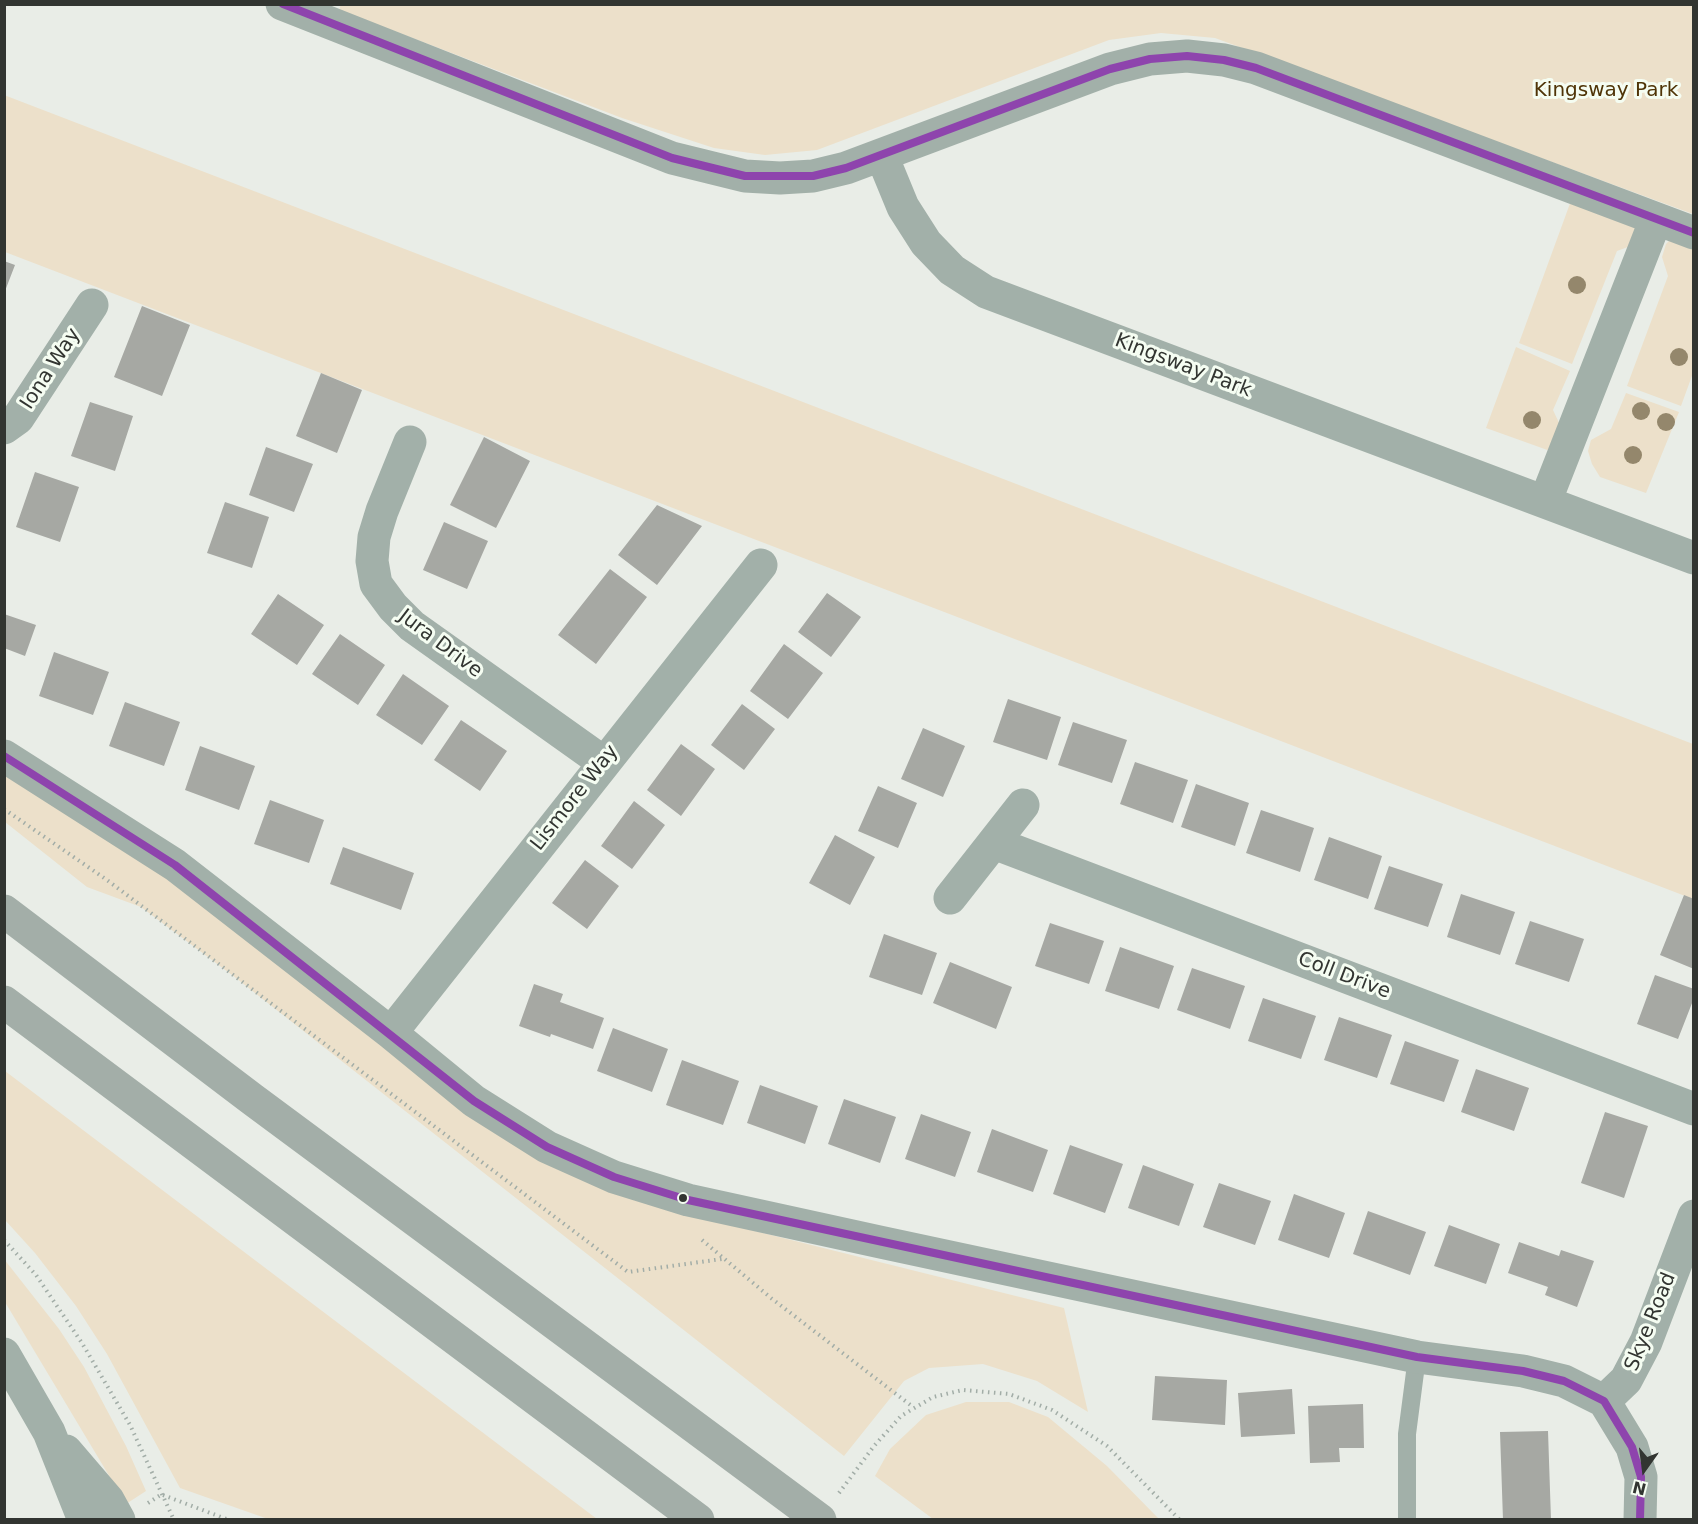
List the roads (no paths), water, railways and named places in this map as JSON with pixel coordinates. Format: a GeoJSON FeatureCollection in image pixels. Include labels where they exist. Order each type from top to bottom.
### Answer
{"type":"FeatureCollection","features":[{"type":"Feature","properties":{"kind":"highway"},"geometry":{"type":"LineString","coordinates":[[4,911],[252,1099],[826,1510]]}},
{"type":"Feature","properties":{"kind":"highway"},"geometry":{"type":"LineString","coordinates":[[4,1002],[698,1520]]}},
{"type":"Feature","properties":{"kind":"street"},"geometry":{"type":"LineString","coordinates":[[282,4],[672,158],[708,169],[746,176],[780,178],[813,176],[882,156],[1110,69],[1150,58],[1187,56],[1256,68],[1694,233]]}},
{"type":"Feature","properties":{"kind":"street","name":"Kingsway Park"},"geometry":{"type":"LineString","coordinates":[[882,156],[903,207],[926,243],[952,270],[986,292],[1694,558]]}},
{"type":"Feature","properties":{"kind":"street"},"geometry":{"type":"LineString","coordinates":[[1545,502],[1656,219]]}},
{"type":"Feature","properties":{"kind":"street","name":"Iona Way"},"geometry":{"type":"LineString","coordinates":[[4,428],[18,418],[92,305]]}},
{"type":"Feature","properties":{"kind":"street","name":"Jura Drive"},"geometry":{"type":"LineString","coordinates":[[410,442],[374,537],[372,561],[376,584],[393,607],[412,626],[603,762]]}},
{"type":"Feature","properties":{"kind":"street","name":"Lismore Way"},"geometry":{"type":"LineString","coordinates":[[391,1033],[603,762],[762,565]]}},
{"type":"Feature","properties":{"kind":"street"},"geometry":{"type":"LineString","coordinates":[[4,756],[175,865],[391,1033],[474,1101],[548,1147],[614,1177],[688,1200],[1417,1356],[1523,1371],[1564,1381],[1604,1401],[1632,1447],[1641,1478],[1640,1520]]}},
{"type":"Feature","properties":{"kind":"street"},"geometry":{"type":"LineString","coordinates":[[950,898],[1023,805]]}},
{"type":"Feature","properties":{"kind":"street","name":"Coll Drive"},"geometry":{"type":"LineString","coordinates":[[994,843],[1694,1109]]}},
{"type":"Feature","properties":{"kind":"street","name":"Skye Road"},"geometry":{"type":"LineString","coordinates":[[1604,1401],[1626,1380],[1646,1342],[1694,1216]]}},
{"type":"Feature","properties":{"kind":"street"},"geometry":{"type":"LineString","coordinates":[[4,1354],[49,1432],[84,1520]]}},
{"type":"Feature","properties":{"kind":"street"},"geometry":{"type":"LineString","coordinates":[[49,1432],[108,1500],[119,1520]]}},
{"type":"Feature","properties":{"kind":"lane"},"geometry":{"type":"LineString","coordinates":[[1407,1520],[1407,1434],[1417,1356]]}}]}
